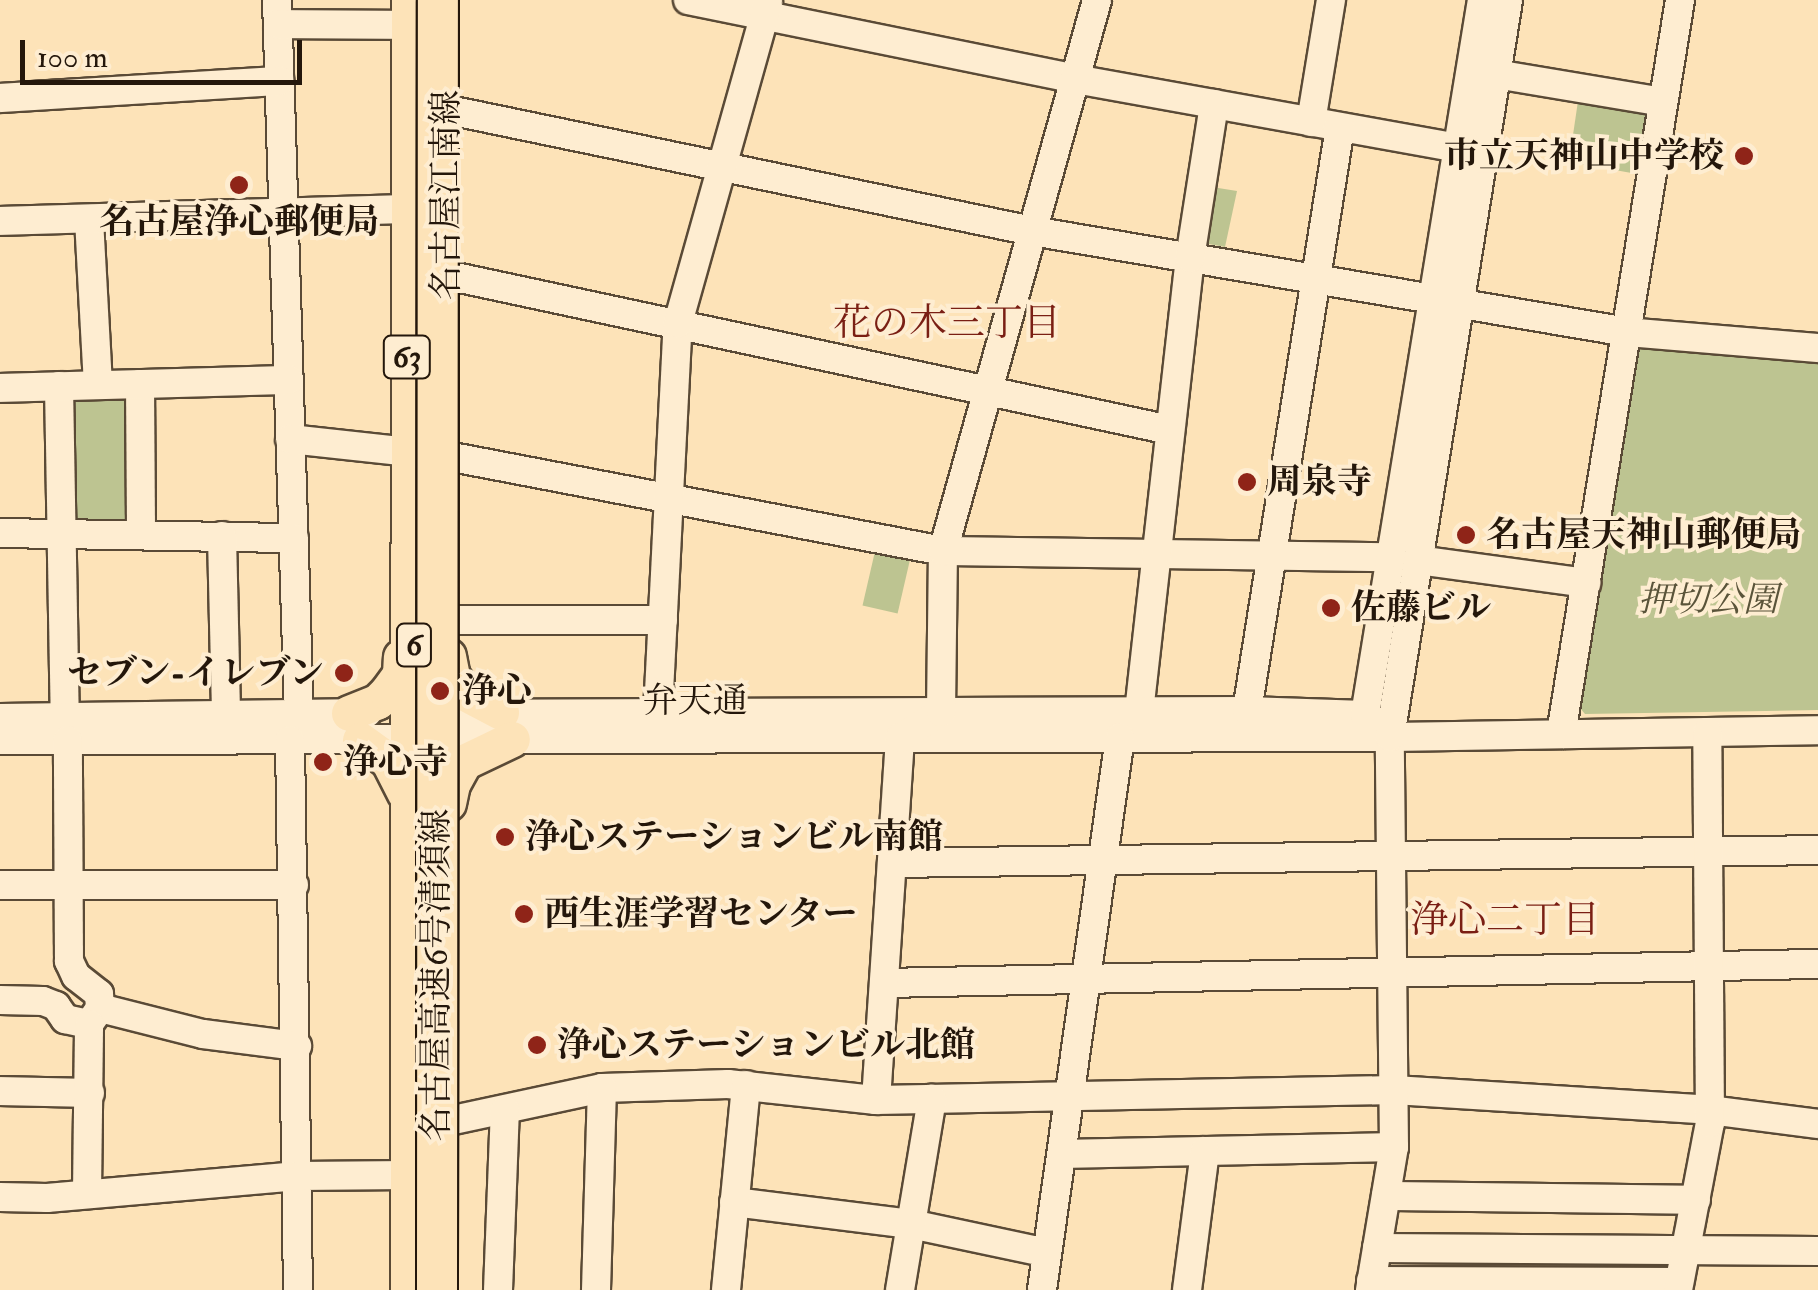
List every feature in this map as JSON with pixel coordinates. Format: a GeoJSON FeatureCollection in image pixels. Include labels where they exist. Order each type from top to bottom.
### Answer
{"type":"FeatureCollection","features":[{"type":"Feature","properties":{"kind":"highway","name":"名古屋高速6号清須線"},"geometry":{"type":"LineString","coordinates":[[411,1290],[418,6]]}},
{"type":"Feature","properties":{"kind":"highway","name":"名古屋高速6号清須線"},"geometry":{"type":"LineString","coordinates":[[418,6],[437,1290]]}},
{"type":"Feature","properties":{"kind":"main road","name":"名古屋江南線"},"geometry":{"type":"LineString","coordinates":[[446,1290],[447,0]]}},
{"type":"Feature","properties":{"kind":"main road","name":"名古屋江南線"},"geometry":{"type":"LineString","coordinates":[[411,1290],[408,209],[418,6]]}},
{"type":"Feature","properties":{"kind":"main road"},"geometry":{"type":"LineString","coordinates":[[407,641],[400,674],[354,726],[388,760],[409,804]]}},
{"type":"Feature","properties":{"kind":"main road"},"geometry":{"type":"LineString","coordinates":[[448,657],[452,676],[464,692],[507,725],[464,762],[448,803]]}},
{"type":"Feature","properties":{"kind":"street"},"geometry":{"type":"LineString","coordinates":[[688,0],[767,8],[1075,79],[1458,148]]}},
{"type":"Feature","properties":{"kind":"street"},"geometry":{"type":"LineString","coordinates":[[941,712],[942,551],[1097,0]]}},
{"type":"Feature","properties":{"kind":"street"},"geometry":{"type":"LineString","coordinates":[[1311,122],[1331,0]]}},
{"type":"Feature","properties":{"kind":"street"},"geometry":{"type":"LineString","coordinates":[[1446,300],[1458,148],[1482,0]]}},
{"type":"Feature","properties":{"kind":"street"},"geometry":{"type":"LineString","coordinates":[[1365,715],[1404,558],[1446,300],[1496,74],[1508,0]]}},
{"type":"Feature","properties":{"kind":"street"},"geometry":{"type":"LineString","coordinates":[[1561,734],[1680,0]]}},
{"type":"Feature","properties":{"kind":"street"},"geometry":{"type":"LineString","coordinates":[[298,1290],[294,538],[277,12],[418,6]]}},
{"type":"Feature","properties":{"kind":"street"},"geometry":{"type":"LineString","coordinates":[[658,712],[678,322],[767,8]]}},
{"type":"Feature","properties":{"kind":"street"},"geometry":{"type":"LineString","coordinates":[[1496,74],[1663,102]]}},
{"type":"Feature","properties":{"kind":"street"},"geometry":{"type":"LineString","coordinates":[[0,98],[280,81]]}},
{"type":"Feature","properties":{"kind":"street"},"geometry":{"type":"LineString","coordinates":[[1139,712],[1190,258],[1214,104]]}},
{"type":"Feature","properties":{"kind":"street"},"geometry":{"type":"LineString","coordinates":[[444,109],[1032,232],[1627,332],[1818,348]]}},
{"type":"Feature","properties":{"kind":"street"},"geometry":{"type":"LineString","coordinates":[[1247,711],[1340,126]]}},
{"type":"Feature","properties":{"kind":"street"},"geometry":{"type":"LineString","coordinates":[[0,221],[408,209]]}},
{"type":"Feature","properties":{"kind":"street"},"geometry":{"type":"LineString","coordinates":[[89,219],[98,386]]}},
{"type":"Feature","properties":{"kind":"street"},"geometry":{"type":"LineString","coordinates":[[446,275],[1170,430]]}},
{"type":"Feature","properties":{"kind":"street"},"geometry":{"type":"LineString","coordinates":[[0,388],[289,380]]}},
{"type":"Feature","properties":{"kind":"street"},"geometry":{"type":"LineString","coordinates":[[140,384],[141,534]]}},
{"type":"Feature","properties":{"kind":"street"},"geometry":{"type":"LineString","coordinates":[[59,386],[69,961],[76,976],[100,994],[94,1016],[87,1193]]}},
{"type":"Feature","properties":{"kind":"street"},"geometry":{"type":"LineString","coordinates":[[290,439],[447,456],[942,551],[1404,558],[1586,583]]}},
{"type":"Feature","properties":{"kind":"street"},"geometry":{"type":"LineString","coordinates":[[0,533],[294,538]]}},
{"type":"Feature","properties":{"kind":"street"},"geometry":{"type":"LineString","coordinates":[[222,536],[226,715]]}},
{"type":"Feature","properties":{"kind":"street"},"geometry":{"type":"LineString","coordinates":[[1404,558],[1390,737],[1388,856],[1394,1147],[1371,1286],[1679,1286],[1709,1110],[1707,732]]}},
{"type":"Feature","properties":{"kind":"street"},"geometry":{"type":"LineString","coordinates":[[448,620],[663,620]]}},
{"type":"Feature","properties":{"kind":"street"},"geometry":{"type":"LineString","coordinates":[[0,718],[66,728],[294,727],[507,725],[658,712],[1247,711],[1365,715],[1390,737]]}},
{"type":"Feature","properties":{"kind":"street"},"geometry":{"type":"LineString","coordinates":[[876,1100],[900,738],[941,712]]}},
{"type":"Feature","properties":{"kind":"street"},"geometry":{"type":"LineString","coordinates":[[0,740],[66,728],[226,715],[294,727]]}},
{"type":"Feature","properties":{"kind":"street","name":"弁天通"},"geometry":{"type":"LineString","coordinates":[[507,725],[900,738],[1390,737],[1818,730]]}},
{"type":"Feature","properties":{"kind":"street"},"geometry":{"type":"LineString","coordinates":[[1042,1290],[1120,737]]}},
{"type":"Feature","properties":{"kind":"street"},"geometry":{"type":"LineString","coordinates":[[892,863],[1818,850]]}},
{"type":"Feature","properties":{"kind":"street"},"geometry":{"type":"LineString","coordinates":[[0,886],[294,885]]}},
{"type":"Feature","properties":{"kind":"street"},"geometry":{"type":"LineString","coordinates":[[884,983],[1818,964]]}},
{"type":"Feature","properties":{"kind":"street"},"geometry":{"type":"LineString","coordinates":[[0,1000],[43,1001],[56,1006],[64,1020],[94,1016],[297,1046]]}},
{"type":"Feature","properties":{"kind":"street"},"geometry":{"type":"LineString","coordinates":[[444,1122],[602,1088],[746,1085],[876,1100],[1394,1090],[1709,1110],[1818,1124]]}},
{"type":"Feature","properties":{"kind":"street"},"geometry":{"type":"LineString","coordinates":[[726,1290],[746,1085]]}},
{"type":"Feature","properties":{"kind":"street"},"geometry":{"type":"LineString","coordinates":[[596,1290],[602,1088]]}},
{"type":"Feature","properties":{"kind":"street"},"geometry":{"type":"LineString","coordinates":[[0,1091],[90,1093]]}},
{"type":"Feature","properties":{"kind":"street"},"geometry":{"type":"LineString","coordinates":[[900,1290],[932,1099]]}},
{"type":"Feature","properties":{"kind":"street"},"geometry":{"type":"LineString","coordinates":[[498,1290],[506,1110]]}},
{"type":"Feature","properties":{"kind":"street"},"geometry":{"type":"LineString","coordinates":[[1063,1154],[1394,1147]]}},
{"type":"Feature","properties":{"kind":"street"},"geometry":{"type":"LineString","coordinates":[[1187,1290],[1206,1151]]}},
{"type":"Feature","properties":{"kind":"street"},"geometry":{"type":"LineString","coordinates":[[0,1197],[298,1176],[408,1174]]}},
{"type":"Feature","properties":{"kind":"street"},"geometry":{"type":"LineString","coordinates":[[1386,1196],[1696,1200]]}},
{"type":"Feature","properties":{"kind":"street"},"geometry":{"type":"LineString","coordinates":[[734,1202],[911,1224],[1047,1253]]}},
{"type":"Feature","properties":{"kind":"street"},"geometry":{"type":"LineString","coordinates":[[1377,1248],[1818,1251]]}},
{"type":"Feature","properties":{"kind":"green space"},"geometry":{"type":"Polygon","coordinates":[[[1578,101],[1646,112],[1651,121],[1643,175],[1569,162],[1578,101]]]}},
{"type":"Feature","properties":{"kind":"green space"},"geometry":{"type":"Polygon","coordinates":[[[1212,187],[1237,191],[1225,247],[1209,244],[1205,235],[1212,187]]]}},
{"type":"Feature","properties":{"kind":"green space","name":"押切公園"},"geometry":{"type":"Polygon","coordinates":[[[1638,346],[1818,357],[1818,710],[1585,714],[1580,708],[1638,346]]]}},
{"type":"Feature","properties":{"kind":"green space"},"geometry":{"type":"Polygon","coordinates":[[[122,396],[128,402],[128,518],[123,525],[79,525],[72,517],[70,404],[76,397],[122,396]]]}},
{"type":"Feature","properties":{"kind":"green space"},"geometry":{"type":"Polygon","coordinates":[[[876,547],[911,555],[898,614],[863,605],[876,547]]]}},
{"type":"Feature","properties":{"kind":"place","name":"市立天神山中学校"},"geometry":{"type":"Point","coordinates":[1744,156]}},
{"type":"Feature","properties":{"kind":"place","name":"名古屋浄心郵便局"},"geometry":{"type":"Point","coordinates":[239,185]}},
{"type":"Feature","properties":{"kind":"place","name":"周泉寺"},"geometry":{"type":"Point","coordinates":[1247,482]}},
{"type":"Feature","properties":{"kind":"place","name":"名古屋天神山郵便局"},"geometry":{"type":"Point","coordinates":[1466,535]}},
{"type":"Feature","properties":{"kind":"place","name":"佐藤ビル"},"geometry":{"type":"Point","coordinates":[1331,608]}},
{"type":"Feature","properties":{"kind":"place","name":"セブン-イレブン"},"geometry":{"type":"Point","coordinates":[344,673]}},
{"type":"Feature","properties":{"kind":"place","name":"浄心"},"geometry":{"type":"Point","coordinates":[440,691]}},
{"type":"Feature","properties":{"kind":"place","name":"浄心寺"},"geometry":{"type":"Point","coordinates":[323,762]}},
{"type":"Feature","properties":{"kind":"place","name":"浄心ステーションビル南館"},"geometry":{"type":"Point","coordinates":[505,837]}},
{"type":"Feature","properties":{"kind":"place","name":"西生涯学習センター"},"geometry":{"type":"Point","coordinates":[524,914]}},
{"type":"Feature","properties":{"kind":"place","name":"浄心ステーションビル北館"},"geometry":{"type":"Point","coordinates":[537,1045]}},
{"type":"Feature","properties":{"kind":"district","name":"花の木三丁目"},"geometry":{"type":"Point","coordinates":[947,324]}},
{"type":"Feature","properties":{"kind":"district","name":"浄心二丁目"},"geometry":{"type":"Point","coordinates":[1505,921]}}]}
